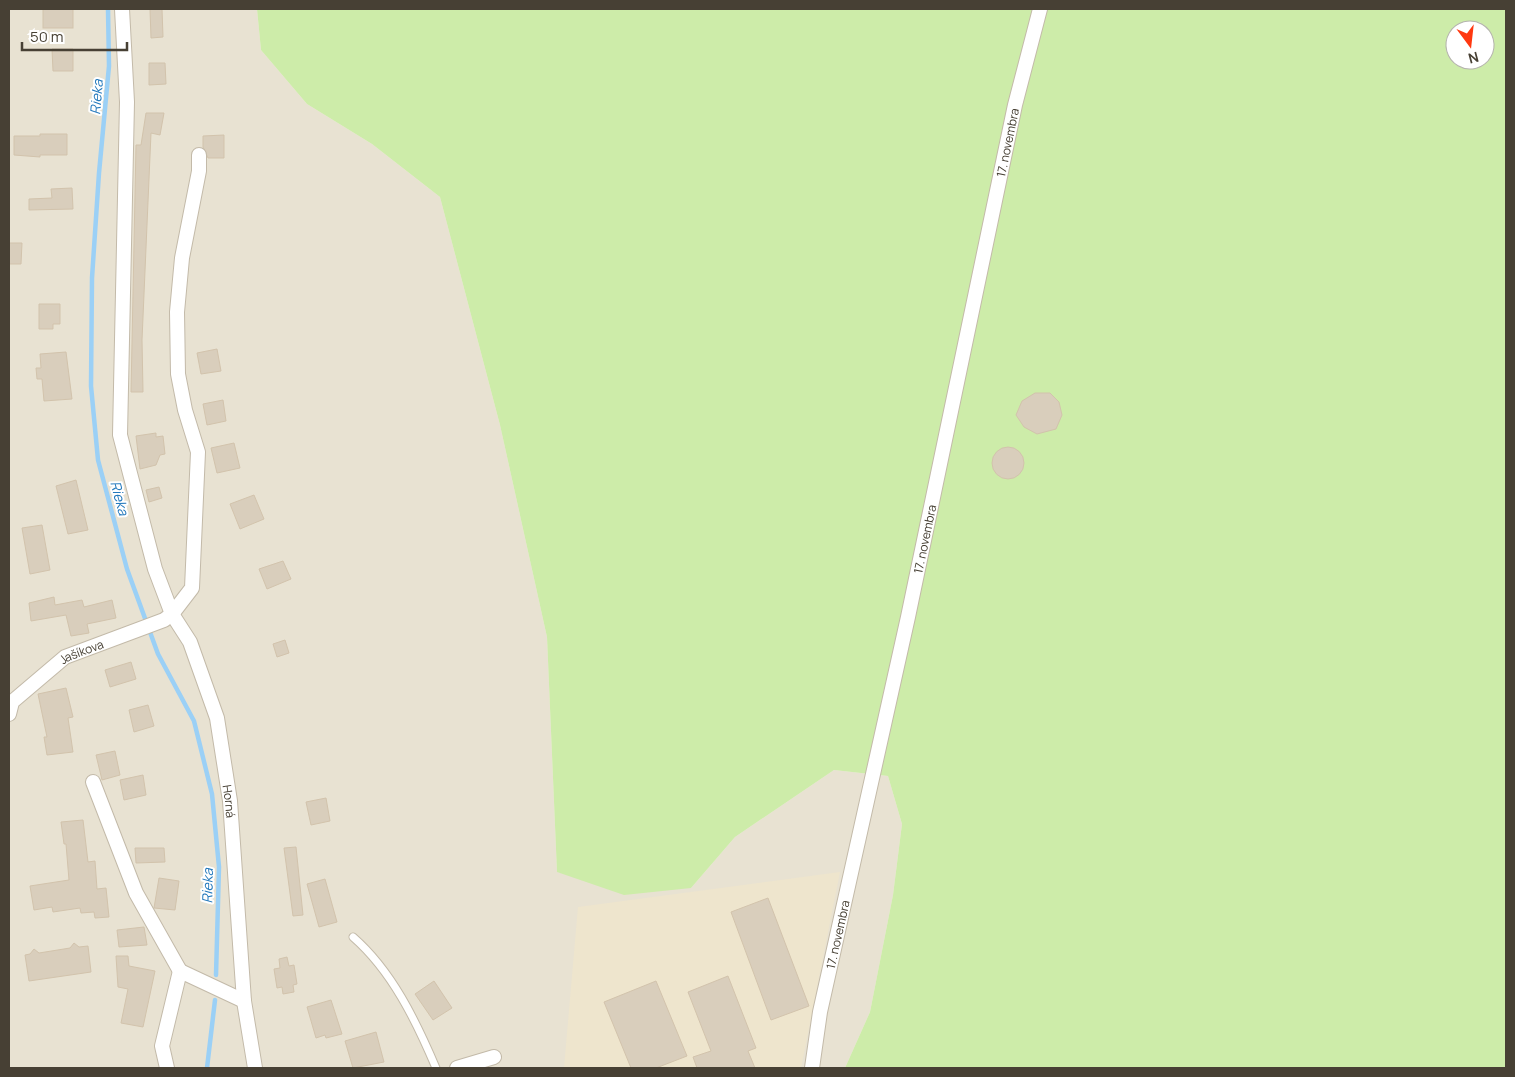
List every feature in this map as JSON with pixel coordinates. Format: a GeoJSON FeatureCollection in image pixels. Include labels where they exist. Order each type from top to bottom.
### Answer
{"type":"FeatureCollection","features":[{"type":"Feature","properties":{"kind":"street","name":"Horná"},"geometry":{"type":"LineString","coordinates":[[122,9],[126,102],[120,434],[168,617],[190,642],[217,718],[230,801],[244,1000],[255,1068]]}},
{"type":"Feature","properties":{"kind":"street","name":"17. novembra"},"geometry":{"type":"LineString","coordinates":[[812,1068],[820,1012],[908,617],[1015,105],[1040,9]]}},
{"type":"Feature","properties":{"kind":"street"},"geometry":{"type":"LineString","coordinates":[[168,617],[192,588],[198,492],[198,452],[185,410],[178,374],[176,331],[182,258],[198,179],[199,155]]}},
{"type":"Feature","properties":{"kind":"street","name":"Jašíkova"},"geometry":{"type":"LineString","coordinates":[[9,714],[12,702],[65,657],[168,617]]}},
{"type":"Feature","properties":{"kind":"street"},"geometry":{"type":"LineString","coordinates":[[93,782],[136,893],[180,971],[244,1000]]}},
{"type":"Feature","properties":{"kind":"street"},"geometry":{"type":"LineString","coordinates":[[167,1068],[162,1046],[180,971]]}},
{"type":"Feature","properties":{"kind":"street"},"geometry":{"type":"LineString","coordinates":[[457,1068],[494,1057]]}},
{"type":"Feature","properties":{"kind":"lane"},"geometry":{"type":"LineString","coordinates":[[353,937],[371,953],[381,966],[417,1027],[436,1068]]}},
{"type":"Feature","properties":{"kind":"shaded area"},"geometry":{"type":"Polygon","coordinates":[[[9,9],[257,9],[261,50],[307,104],[372,144],[440,197],[500,425],[547,637],[557,872],[691,888],[735,837],[834,770],[888,776],[902,824],[893,895],[870,1012],[845,1068],[9,1068],[9,9]]]}},
{"type":"Feature","properties":{"kind":"shaded area"},"geometry":{"type":"Polygon","coordinates":[[[840,872],[801,1068],[564,1068],[578,907],[840,872]]]}},
{"type":"Feature","properties":{"kind":"green space"},"geometry":{"type":"Polygon","coordinates":[[[257,9],[1506,9],[1506,1068],[845,1068],[870,1012],[893,895],[902,824],[888,776],[834,770],[735,837],[691,888],[624,895],[557,872],[547,637],[500,425],[440,197],[372,144],[307,104],[261,50],[257,9]]]}},
{"type":"Feature","properties":{"kind":"building"},"geometry":{"type":"Polygon","coordinates":[[[43,9],[73,9],[73,28],[43,28],[43,9]]]}},
{"type":"Feature","properties":{"kind":"building"},"geometry":{"type":"Polygon","coordinates":[[[150,9],[162,9],[163,37],[151,38],[150,9]]]}},
{"type":"Feature","properties":{"kind":"building"},"geometry":{"type":"Polygon","coordinates":[[[52,49],[73,49],[73,71],[53,71],[52,49]]]}},
{"type":"Feature","properties":{"kind":"building"},"geometry":{"type":"Polygon","coordinates":[[[149,63],[165,63],[166,84],[149,85],[149,63]]]}},
{"type":"Feature","properties":{"kind":"building"},"geometry":{"type":"Polygon","coordinates":[[[146,113],[164,113],[160,135],[151,133],[142,340],[143,392],[131,392],[136,145],[141,145],[146,113]]]}},
{"type":"Feature","properties":{"kind":"building"},"geometry":{"type":"Polygon","coordinates":[[[40,134],[67,134],[67,155],[40,155],[40,157],[14,155],[14,136],[40,136],[40,134]]]}},
{"type":"Feature","properties":{"kind":"building"},"geometry":{"type":"Polygon","coordinates":[[[224,135],[224,158],[208,158],[203,147],[203,136],[224,135]]]}},
{"type":"Feature","properties":{"kind":"building"},"geometry":{"type":"Polygon","coordinates":[[[72,188],[73,209],[29,210],[29,199],[52,198],[51,189],[72,188]]]}},
{"type":"Feature","properties":{"kind":"building"},"geometry":{"type":"Polygon","coordinates":[[[9,243],[22,243],[21,264],[9,264],[9,243]]]}},
{"type":"Feature","properties":{"kind":"building"},"geometry":{"type":"Polygon","coordinates":[[[39,304],[60,304],[60,324],[53,324],[53,329],[39,329],[39,304]]]}},
{"type":"Feature","properties":{"kind":"building"},"geometry":{"type":"Polygon","coordinates":[[[217,349],[221,371],[201,374],[197,353],[217,349]]]}},
{"type":"Feature","properties":{"kind":"building"},"geometry":{"type":"Polygon","coordinates":[[[66,352],[72,399],[44,401],[42,379],[37,379],[36,368],[41,368],[40,354],[66,352]]]}},
{"type":"Feature","properties":{"kind":"building"},"geometry":{"type":"Polygon","coordinates":[[[1035,393],[1050,393],[1059,402],[1062,415],[1056,429],[1037,434],[1024,427],[1016,415],[1022,401],[1035,393]]]}},
{"type":"Feature","properties":{"kind":"building"},"geometry":{"type":"Polygon","coordinates":[[[223,400],[226,421],[207,425],[203,404],[223,400]]]}},
{"type":"Feature","properties":{"kind":"building"},"geometry":{"type":"Polygon","coordinates":[[[156,433],[156,437],[163,436],[165,454],[160,455],[156,465],[140,469],[136,436],[156,433]]]}},
{"type":"Feature","properties":{"kind":"building"},"geometry":{"type":"Polygon","coordinates":[[[234,443],[240,468],[217,473],[211,448],[234,443]]]}},
{"type":"Feature","properties":{"kind":"building"},"geometry":{"type":"Polygon","coordinates":[[[1008,447],[1014,448],[1019,452],[1023,457],[1023,469],[1019,474],[1014,478],[1008,479],[1002,478],[997,474],[993,469],[992,463],[993,457],[997,452],[1002,448],[1008,447]]]}},
{"type":"Feature","properties":{"kind":"building"},"geometry":{"type":"Polygon","coordinates":[[[76,480],[88,530],[68,534],[56,486],[76,480]]]}},
{"type":"Feature","properties":{"kind":"building"},"geometry":{"type":"Polygon","coordinates":[[[159,487],[162,498],[149,502],[146,490],[159,487]]]}},
{"type":"Feature","properties":{"kind":"building"},"geometry":{"type":"Polygon","coordinates":[[[254,495],[264,519],[240,529],[230,504],[254,495]]]}},
{"type":"Feature","properties":{"kind":"building"},"geometry":{"type":"Polygon","coordinates":[[[42,525],[50,570],[30,574],[22,528],[42,525]]]}},
{"type":"Feature","properties":{"kind":"building"},"geometry":{"type":"Polygon","coordinates":[[[283,561],[291,579],[267,589],[259,569],[283,561]]]}},
{"type":"Feature","properties":{"kind":"building"},"geometry":{"type":"Polygon","coordinates":[[[54,597],[55,605],[82,600],[84,607],[112,600],[116,618],[87,624],[89,633],[71,636],[66,615],[31,621],[29,603],[54,597]]]}},
{"type":"Feature","properties":{"kind":"building"},"geometry":{"type":"Polygon","coordinates":[[[285,640],[289,653],[277,657],[273,644],[285,640]]]}},
{"type":"Feature","properties":{"kind":"building"},"geometry":{"type":"Polygon","coordinates":[[[131,662],[136,679],[110,687],[105,670],[131,662]]]}},
{"type":"Feature","properties":{"kind":"building"},"geometry":{"type":"Polygon","coordinates":[[[66,688],[73,717],[68,718],[73,752],[47,755],[44,737],[47,737],[38,694],[66,688]]]}},
{"type":"Feature","properties":{"kind":"building"},"geometry":{"type":"Polygon","coordinates":[[[148,705],[154,726],[134,732],[129,710],[148,705]]]}},
{"type":"Feature","properties":{"kind":"building"},"geometry":{"type":"Polygon","coordinates":[[[115,751],[120,775],[102,780],[96,755],[115,751]]]}},
{"type":"Feature","properties":{"kind":"building"},"geometry":{"type":"Polygon","coordinates":[[[143,775],[146,795],[124,800],[120,780],[143,775]]]}},
{"type":"Feature","properties":{"kind":"building"},"geometry":{"type":"Polygon","coordinates":[[[326,798],[330,821],[311,825],[306,802],[326,798]]]}},
{"type":"Feature","properties":{"kind":"building"},"geometry":{"type":"Polygon","coordinates":[[[83,820],[88,862],[95,861],[97,889],[106,888],[109,917],[95,918],[94,912],[81,913],[80,908],[53,912],[52,907],[34,910],[30,886],[69,880],[66,844],[64,844],[61,822],[83,820]]]}},
{"type":"Feature","properties":{"kind":"building"},"geometry":{"type":"Polygon","coordinates":[[[296,847],[303,915],[293,916],[284,848],[296,847]]]}},
{"type":"Feature","properties":{"kind":"building"},"geometry":{"type":"Polygon","coordinates":[[[135,848],[164,848],[165,862],[136,863],[135,848]]]}},
{"type":"Feature","properties":{"kind":"building"},"geometry":{"type":"Polygon","coordinates":[[[159,878],[179,881],[175,910],[154,908],[159,878]]]}},
{"type":"Feature","properties":{"kind":"building"},"geometry":{"type":"Polygon","coordinates":[[[325,879],[337,922],[319,927],[307,884],[325,879]]]}},
{"type":"Feature","properties":{"kind":"building"},"geometry":{"type":"Polygon","coordinates":[[[768,898],[809,1006],[771,1020],[731,912],[768,898]]]}},
{"type":"Feature","properties":{"kind":"building"},"geometry":{"type":"Polygon","coordinates":[[[144,927],[147,945],[119,947],[117,930],[144,927]]]}},
{"type":"Feature","properties":{"kind":"building"},"geometry":{"type":"Polygon","coordinates":[[[74,943],[79,947],[88,946],[91,972],[29,981],[25,955],[30,954],[34,949],[39,953],[70,948],[74,943]]]}},
{"type":"Feature","properties":{"kind":"building"},"geometry":{"type":"Polygon","coordinates":[[[116,956],[128,956],[129,966],[155,971],[143,1027],[121,1023],[128,989],[118,987],[116,956]]]}},
{"type":"Feature","properties":{"kind":"building"},"geometry":{"type":"Polygon","coordinates":[[[287,957],[289,966],[294,965],[297,984],[293,985],[294,992],[283,994],[282,987],[277,988],[274,969],[280,968],[279,959],[287,957]]]}},
{"type":"Feature","properties":{"kind":"building"},"geometry":{"type":"Polygon","coordinates":[[[728,976],[756,1048],[748,1051],[755,1068],[697,1068],[693,1057],[711,1051],[688,992],[728,976]]]}},
{"type":"Feature","properties":{"kind":"building"},"geometry":{"type":"Polygon","coordinates":[[[434,981],[452,1008],[433,1020],[415,994],[434,981]]]}},
{"type":"Feature","properties":{"kind":"building"},"geometry":{"type":"Polygon","coordinates":[[[656,981],[687,1056],[656,1068],[631,1068],[604,1002],[656,981]]]}},
{"type":"Feature","properties":{"kind":"building"},"geometry":{"type":"Polygon","coordinates":[[[331,1000],[342,1034],[326,1038],[325,1035],[316,1038],[307,1007],[331,1000]]]}},
{"type":"Feature","properties":{"kind":"building"},"geometry":{"type":"Polygon","coordinates":[[[376,1032],[384,1062],[353,1068],[345,1041],[376,1032]]]}},
{"type":"Feature","properties":{"kind":"waterway","name":"Rieka"},"geometry":{"type":"LineString","coordinates":[[108,9],[109,66],[92,278],[91,386],[98,460],[127,569],[158,654],[194,721],[212,794],[219,867],[216,975]]}},
{"type":"Feature","properties":{"kind":"waterway","name":"Rieka"},"geometry":{"type":"LineString","coordinates":[[207,1068],[215,1000]]}}]}
